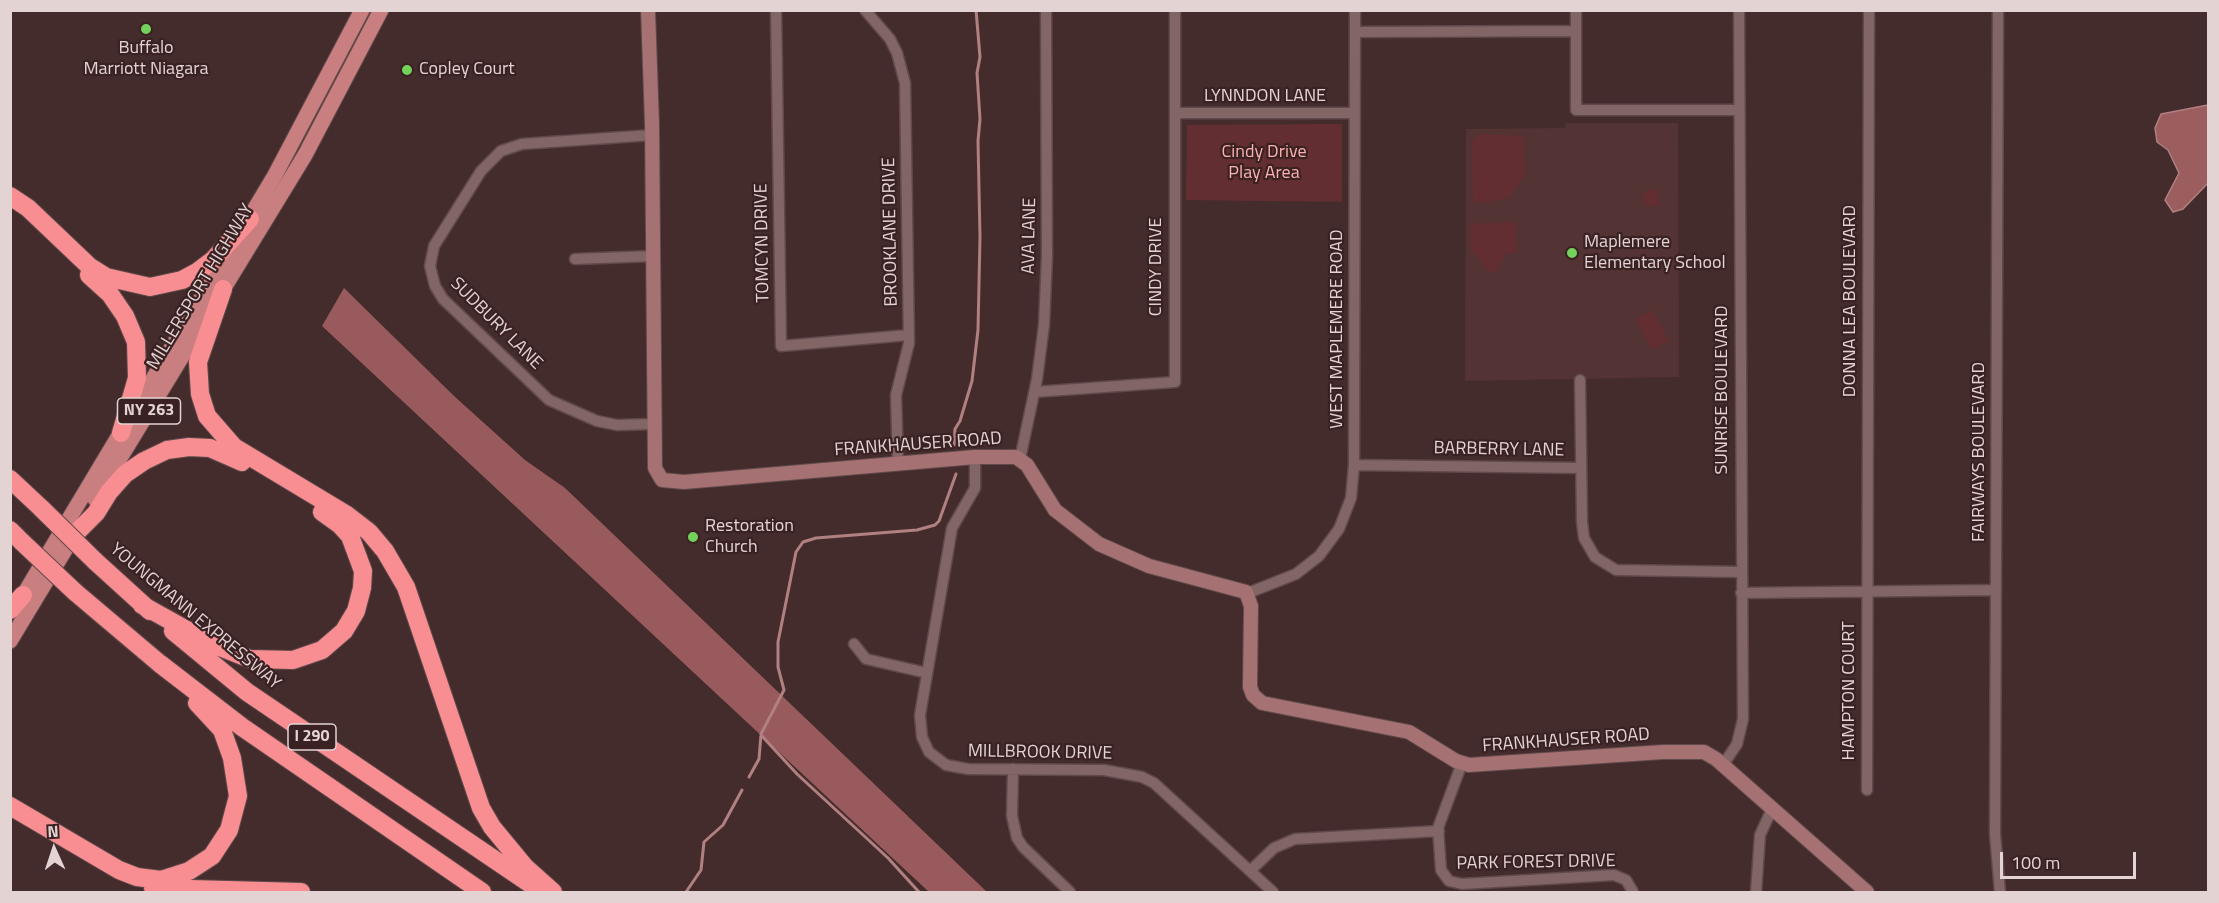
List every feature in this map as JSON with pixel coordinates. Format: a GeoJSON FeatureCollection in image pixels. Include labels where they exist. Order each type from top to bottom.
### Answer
{"type":"FeatureCollection","features":[{"type":"Feature","properties":{"kind":"highway"},"geometry":{"type":"LineString","coordinates":[[10,196],[28,208],[90,267],[116,280],[150,287],[182,280],[197,272],[213,260],[250,219]]}},
{"type":"Feature","properties":{"kind":"highway"},"geometry":{"type":"LineString","coordinates":[[10,207],[110,294],[125,316],[136,342],[138,364],[132,400],[121,433]]}},
{"type":"Feature","properties":{"kind":"highway"},"geometry":{"type":"LineString","coordinates":[[223,289],[198,362],[200,393],[207,416],[234,447],[347,515],[369,532],[385,552],[406,587],[481,808],[492,827],[525,867],[553,892]]}},
{"type":"Feature","properties":{"kind":"highway"},"geometry":{"type":"LineString","coordinates":[[75,534],[96,513],[109,492],[125,474],[144,460],[166,450],[189,447],[210,448],[230,455],[340,525],[350,537],[363,571],[362,588],[356,611],[344,631],[322,650],[293,660],[250,659],[236,655],[142,605]]}},
{"type":"Feature","properties":{"kind":"highway","name":"YOUNGMANN EXPRESSWAY"},"geometry":{"type":"LineString","coordinates":[[10,479],[142,605],[247,692],[544,892]]}},
{"type":"Feature","properties":{"kind":"highway","name":"I 290"},"geometry":{"type":"LineString","coordinates":[[14,536],[75,592],[159,663],[242,727],[482,892]]}},
{"type":"Feature","properties":{"kind":"highway"},"geometry":{"type":"LineString","coordinates":[[10,610],[24,596]]}},
{"type":"Feature","properties":{"kind":"highway"},"geometry":{"type":"LineString","coordinates":[[10,806],[119,870],[137,877],[151,880],[172,877],[189,871],[212,856],[230,830],[238,796],[232,758],[222,730],[159,663]]}},
{"type":"Feature","properties":{"kind":"highway"},"geometry":{"type":"LineString","coordinates":[[10,817],[114,878],[135,887],[301,892]]}},
{"type":"Feature","properties":{"kind":"main road","name":"MILLERSPORT HIGHWAY"},"geometry":{"type":"LineString","coordinates":[[10,617],[250,219],[362,10]]}},
{"type":"Feature","properties":{"kind":"main road","name":"MILLERSPORT HIGHWAY"},"geometry":{"type":"LineString","coordinates":[[10,641],[305,155],[381,10]]}},
{"type":"Feature","properties":{"kind":"street","name":"FRANKHAUSER ROAD"},"geometry":{"type":"LineString","coordinates":[[648,10],[652,135],[656,471],[660,478],[669,482],[975,457],[1020,459],[1027,465],[1054,510],[1099,544],[1149,566],[1248,593],[1251,606],[1250,687],[1259,701],[1269,706],[1409,732],[1462,764],[1695,751],[1707,753],[1867,892]]}},
{"type":"Feature","properties":{"kind":"street","name":"TOMCYN DRIVE"},"geometry":{"type":"LineString","coordinates":[[776,10],[781,346],[909,335]]}},
{"type":"Feature","properties":{"kind":"street","name":"BROOKLANE DRIVE"},"geometry":{"type":"LineString","coordinates":[[865,10],[890,39],[902,68],[905,83],[909,335],[896,395],[898,464]]}},
{"type":"Feature","properties":{"kind":"street","name":"AVA LANE"},"geometry":{"type":"LineString","coordinates":[[1020,459],[1034,392],[1044,325],[1046,10]]}},
{"type":"Feature","properties":{"kind":"street","name":"CINDY DRIVE"},"geometry":{"type":"LineString","coordinates":[[1034,392],[1175,382],[1175,10]]}},
{"type":"Feature","properties":{"kind":"street","name":"WEST MAPLEMERE ROAD"},"geometry":{"type":"LineString","coordinates":[[1248,593],[1296,574],[1330,543],[1339,529],[1351,498],[1354,465],[1355,10]]}},
{"type":"Feature","properties":{"kind":"street"},"geometry":{"type":"LineString","coordinates":[[1576,10],[1576,110],[1739,110]]}},
{"type":"Feature","properties":{"kind":"street","name":"SUNRISE BOULEVARD"},"geometry":{"type":"LineString","coordinates":[[1723,765],[1737,744],[1743,719],[1739,10]]}},
{"type":"Feature","properties":{"kind":"street","name":"DONNA LEA BOULEVARD"},"geometry":{"type":"LineString","coordinates":[[1866,591],[1869,10]]}},
{"type":"Feature","properties":{"kind":"street","name":"FAIRWAYS BOULEVARD"},"geometry":{"type":"LineString","coordinates":[[1998,10],[1995,834],[2000,892]]}},
{"type":"Feature","properties":{"kind":"street"},"geometry":{"type":"LineString","coordinates":[[1355,32],[1576,31]]}},
{"type":"Feature","properties":{"kind":"street","name":"LYNNDON LANE"},"geometry":{"type":"LineString","coordinates":[[1175,113],[1355,113]]}},
{"type":"Feature","properties":{"kind":"street","name":"SUDBURY LANE"},"geometry":{"type":"LineString","coordinates":[[652,135],[522,144],[501,151],[481,171],[434,246],[430,267],[435,286],[443,299],[549,400],[597,421],[617,424],[655,424]]}},
{"type":"Feature","properties":{"kind":"street"},"geometry":{"type":"LineString","coordinates":[[575,259],[653,256]]}},
{"type":"Feature","properties":{"kind":"street"},"geometry":{"type":"LineString","coordinates":[[1580,380],[1581,468]]}},
{"type":"Feature","properties":{"kind":"street","name":"MILLBROOK DRIVE"},"geometry":{"type":"LineString","coordinates":[[975,457],[975,488],[952,528],[927,673],[920,726],[929,752],[936,759],[954,768],[1117,770],[1142,777],[1154,783],[1273,892]]}},
{"type":"Feature","properties":{"kind":"street","name":"BARBERRY LANE"},"geometry":{"type":"LineString","coordinates":[[1354,465],[1581,468],[1582,528],[1588,547],[1602,564],[1616,570],[1741,572]]}},
{"type":"Feature","properties":{"kind":"street"},"geometry":{"type":"LineString","coordinates":[[1741,593],[1995,590]]}},
{"type":"Feature","properties":{"kind":"street","name":"HAMPTON COURT"},"geometry":{"type":"LineString","coordinates":[[1866,591],[1867,790]]}},
{"type":"Feature","properties":{"kind":"street"},"geometry":{"type":"LineString","coordinates":[[854,644],[866,659],[927,673]]}},
{"type":"Feature","properties":{"kind":"street","name":"PARK FOREST DRIVE"},"geometry":{"type":"LineString","coordinates":[[1462,764],[1438,831],[1441,870],[1449,881],[1455,884],[1614,875],[1626,880],[1633,892]]}},
{"type":"Feature","properties":{"kind":"street"},"geometry":{"type":"LineString","coordinates":[[1013,769],[1012,816],[1017,838],[1023,847],[1070,892]]}},
{"type":"Feature","properties":{"kind":"street"},"geometry":{"type":"LineString","coordinates":[[1756,892],[1760,836],[1772,809]]}},
{"type":"Feature","properties":{"kind":"street"},"geometry":{"type":"LineString","coordinates":[[1250,871],[1274,848],[1295,839],[1438,831]]}},
{"type":"Feature","properties":{"kind":"shaded area"},"geometry":{"type":"Polygon","coordinates":[[[2208,105],[2208,183],[2183,209],[2173,212],[2165,200],[2179,173],[2168,150],[2157,142],[2155,128],[2161,114],[2208,105]]]}},
{"type":"Feature","properties":{"kind":"shaded area","name":"Maplemere Elementary School"},"geometry":{"type":"Polygon","coordinates":[[[1566,123],[1678,123],[1679,377],[1465,381],[1466,129],[1565,128],[1566,123]]]}},
{"type":"Feature","properties":{"kind":"shaded area"},"geometry":{"type":"Polygon","coordinates":[[[344,288],[454,396],[525,460],[565,488],[987,892],[929,892],[322,326],[344,288]]]}},
{"type":"Feature","properties":{"kind":"green space","name":"Cindy Drive Play Area"},"geometry":{"type":"Polygon","coordinates":[[[1342,124],[1342,202],[1186,200],[1187,125],[1342,124]]]}},
{"type":"Feature","properties":{"kind":"green space"},"geometry":{"type":"Polygon","coordinates":[[[1479,134],[1523,136],[1525,174],[1509,198],[1473,204],[1472,142],[1479,134]]]}},
{"type":"Feature","properties":{"kind":"green space"},"geometry":{"type":"Polygon","coordinates":[[[1657,189],[1660,204],[1646,207],[1642,192],[1657,189]]]}},
{"type":"Feature","properties":{"kind":"green space"},"geometry":{"type":"Polygon","coordinates":[[[1515,222],[1517,253],[1506,253],[1498,271],[1489,272],[1470,249],[1470,224],[1515,222]]]}},
{"type":"Feature","properties":{"kind":"green space"},"geometry":{"type":"Polygon","coordinates":[[[1652,310],[1669,341],[1651,350],[1636,319],[1652,310]]]}},
{"type":"Feature","properties":{"kind":"waterway"},"geometry":{"type":"LineString","coordinates":[[954,445],[955,429],[960,421],[972,381],[978,330],[980,119],[977,73],[980,57],[976,10]]}},
{"type":"Feature","properties":{"kind":"waterway"},"geometry":{"type":"LineString","coordinates":[[749,777],[759,759],[761,734],[784,690],[778,667],[778,642],[796,552],[803,542],[816,538],[917,530],[935,525],[939,521],[956,474]]}},
{"type":"Feature","properties":{"kind":"waterway"},"geometry":{"type":"LineString","coordinates":[[761,735],[797,774],[888,858],[919,892]]}},
{"type":"Feature","properties":{"kind":"waterway"},"geometry":{"type":"LineString","coordinates":[[686,892],[701,870],[704,842],[723,825],[742,790]]}},
{"type":"Feature","properties":{"kind":"place","name":"Buffalo Marriott Niagara"},"geometry":{"type":"Point","coordinates":[146,29]}},
{"type":"Feature","properties":{"kind":"place","name":"Copley Court"},"geometry":{"type":"Point","coordinates":[407,70]}},
{"type":"Feature","properties":{"kind":"place","name":"Maplemere Elementary School"},"geometry":{"type":"Point","coordinates":[1572,253]}},
{"type":"Feature","properties":{"kind":"place","name":"Restoration Church"},"geometry":{"type":"Point","coordinates":[693,537]}}]}
